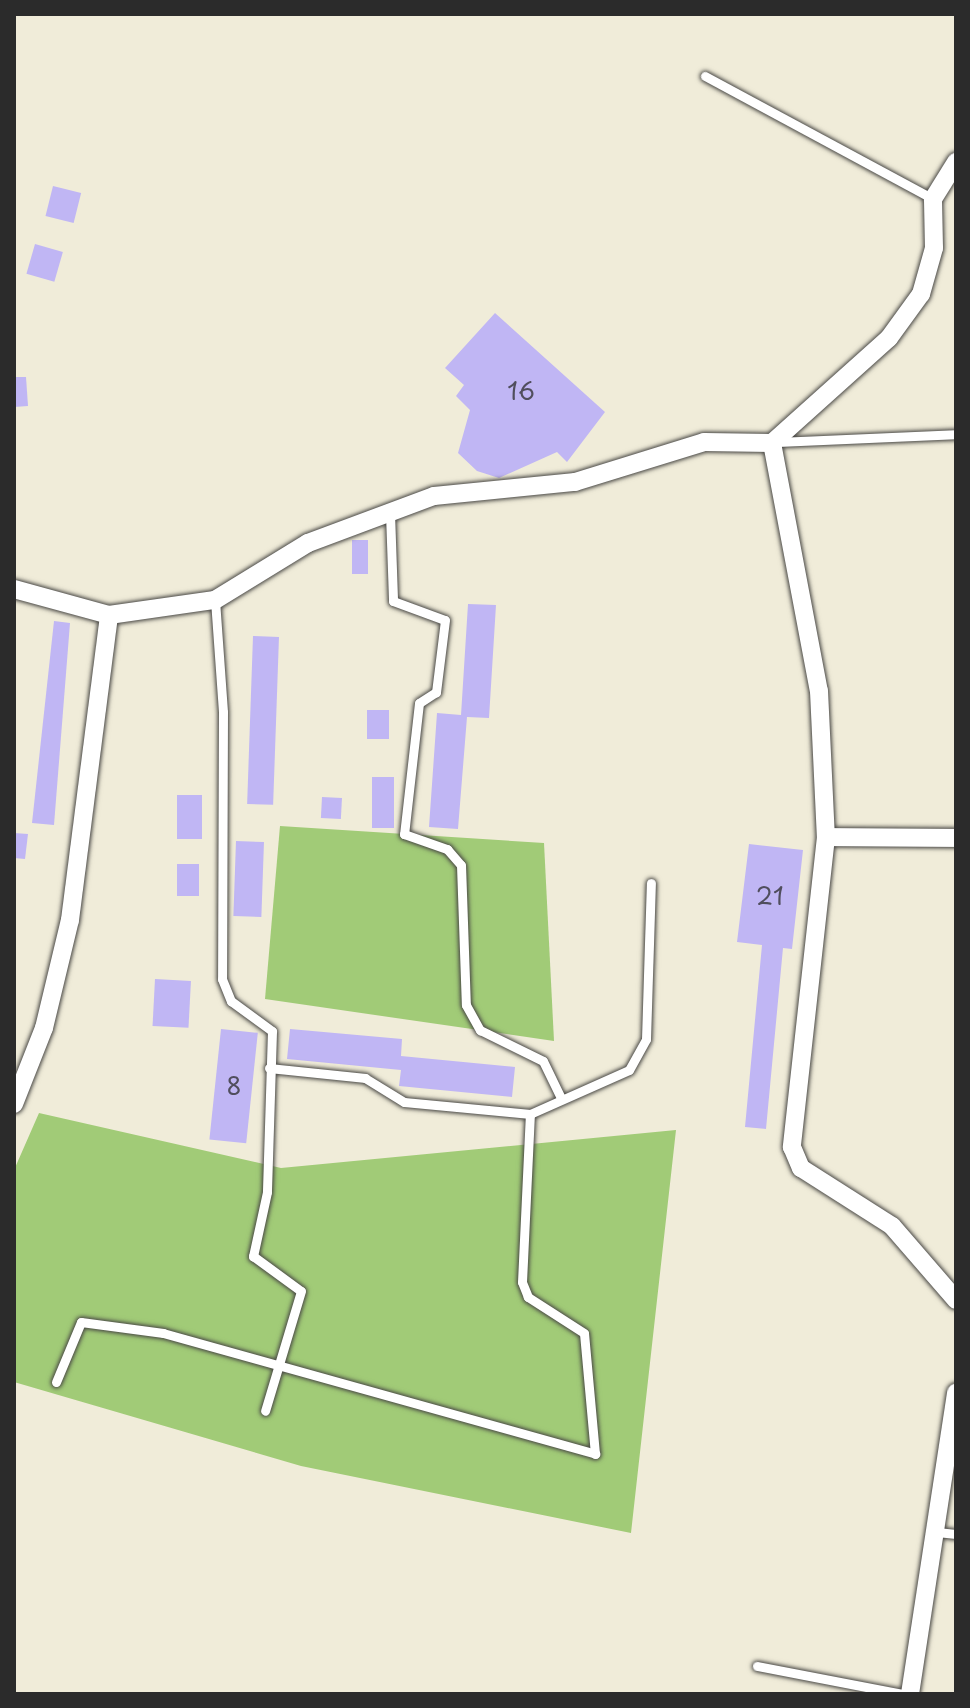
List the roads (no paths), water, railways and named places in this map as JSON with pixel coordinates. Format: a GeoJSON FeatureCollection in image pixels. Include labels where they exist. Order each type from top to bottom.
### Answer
{"type":"FeatureCollection","features":[{"type":"Feature","properties":{"kind":"street"},"geometry":{"type":"LineString","coordinates":[[14,589],[109,615],[215,600],[308,543],[434,496],[575,482],[704,442],[772,443],[889,338],[921,294],[934,248],[933,199],[956,162]]}},
{"type":"Feature","properties":{"kind":"street"},"geometry":{"type":"LineString","coordinates":[[772,443],[819,691],[826,837],[792,1147],[801,1168],[892,1226],[956,1300]]}},
{"type":"Feature","properties":{"kind":"street"},"geometry":{"type":"LineString","coordinates":[[14,1104],[44,1028],[70,920],[109,615]]}},
{"type":"Feature","properties":{"kind":"street"},"geometry":{"type":"LineString","coordinates":[[826,837],[956,838]]}},
{"type":"Feature","properties":{"kind":"street"},"geometry":{"type":"LineString","coordinates":[[910,1694],[956,1392]]}},
{"type":"Feature","properties":{"kind":"lane"},"geometry":{"type":"LineString","coordinates":[[705,76],[933,199]]}},
{"type":"Feature","properties":{"kind":"lane"},"geometry":{"type":"LineString","coordinates":[[772,443],[956,434]]}},
{"type":"Feature","properties":{"kind":"lane"},"geometry":{"type":"LineString","coordinates":[[390,513],[393,601],[445,620],[436,692],[419,703],[404,834],[447,849],[461,865],[466,1005],[480,1030],[543,1061],[561,1098]]}},
{"type":"Feature","properties":{"kind":"lane"},"geometry":{"type":"LineString","coordinates":[[215,600],[223,712],[222,979],[231,1001],[272,1031],[267,1192],[253,1256],[301,1291],[282,1369],[265,1411]]}},
{"type":"Feature","properties":{"kind":"lane"},"geometry":{"type":"LineString","coordinates":[[269,1068],[365,1078],[404,1102],[530,1114],[629,1070],[646,1039],[651,883]]}},
{"type":"Feature","properties":{"kind":"lane"},"geometry":{"type":"LineString","coordinates":[[56,1382],[81,1322],[163,1333],[282,1369],[595,1454],[584,1333],[528,1297],[522,1282],[530,1114]]}},
{"type":"Feature","properties":{"kind":"lane"},"geometry":{"type":"LineString","coordinates":[[937,1532],[956,1534]]}},
{"type":"Feature","properties":{"kind":"lane"},"geometry":{"type":"LineString","coordinates":[[757,1666],[903,1694]]}}]}
